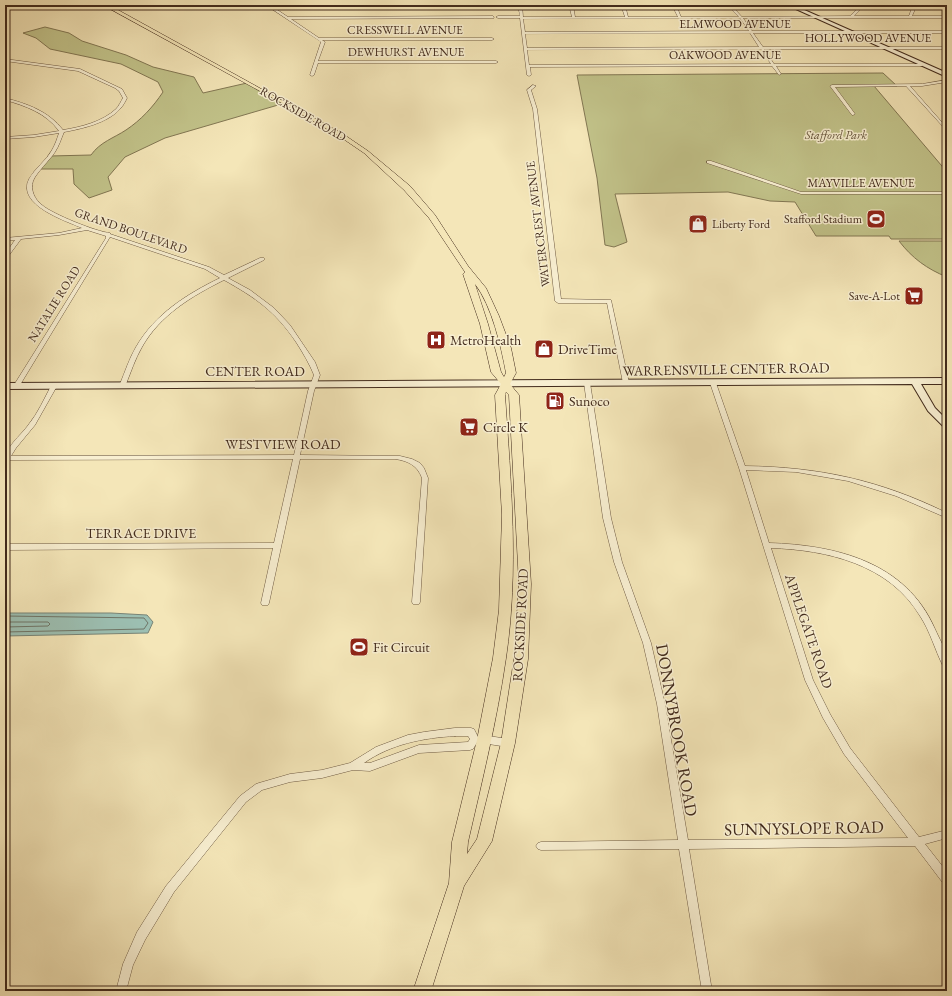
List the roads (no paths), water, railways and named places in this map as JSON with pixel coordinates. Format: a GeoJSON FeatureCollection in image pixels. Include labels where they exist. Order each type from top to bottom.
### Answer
{"type":"FeatureCollection","features":[{"type":"Feature","properties":{"kind":"main road","name":"ROCKSIDE ROAD"},"geometry":{"type":"LineString","coordinates":[[105,5],[291,106],[355,144],[383,167],[412,194],[432,217],[482,288],[506,348],[511,373],[500,395],[508,515],[505,610],[500,658],[480,739],[460,842],[457,883],[422,991]]}},
{"type":"Feature","properties":{"kind":"main road"},"geometry":{"type":"LineString","coordinates":[[789,5],[947,75]]}},
{"type":"Feature","properties":{"kind":"main road","name":"ROCKSIDE ROAD"},"geometry":{"type":"LineString","coordinates":[[457,883],[484,841],[508,743],[521,659],[525,584],[514,395],[496,372],[484,324],[466,267]]}},
{"type":"Feature","properties":{"kind":"main road"},"geometry":{"type":"LineString","coordinates":[[915,381],[931,410],[947,425]]}},
{"type":"Feature","properties":{"kind":"main road","name":"WARRENSVILLE CENTER ROAD"},"geometry":{"type":"LineString","coordinates":[[505,383],[947,381]]}},
{"type":"Feature","properties":{"kind":"main road","name":"CENTER ROAD"},"geometry":{"type":"LineString","coordinates":[[5,386],[123,384],[505,383]]}},
{"type":"Feature","properties":{"kind":"street"},"geometry":{"type":"LineString","coordinates":[[268,5],[319,39],[323,44],[312,75]]}},
{"type":"Feature","properties":{"kind":"street"},"geometry":{"type":"LineString","coordinates":[[520,5],[529,75]]}},
{"type":"Feature","properties":{"kind":"street"},"geometry":{"type":"LineString","coordinates":[[571,5],[574,18]]}},
{"type":"Feature","properties":{"kind":"street"},"geometry":{"type":"LineString","coordinates":[[622,5],[628,18]]}},
{"type":"Feature","properties":{"kind":"street"},"geometry":{"type":"LineString","coordinates":[[674,5],[680,18]]}},
{"type":"Feature","properties":{"kind":"street"},"geometry":{"type":"LineString","coordinates":[[729,5],[751,32],[780,74]]}},
{"type":"Feature","properties":{"kind":"street"},"geometry":{"type":"LineString","coordinates":[[851,17],[863,5]]}},
{"type":"Feature","properties":{"kind":"street"},"geometry":{"type":"LineString","coordinates":[[910,17],[915,5]]}},
{"type":"Feature","properties":{"kind":"street"},"geometry":{"type":"LineString","coordinates":[[498,17],[947,17]]}},
{"type":"Feature","properties":{"kind":"street"},"geometry":{"type":"LineString","coordinates":[[287,18],[493,18]]}},
{"type":"Feature","properties":{"kind":"street","name":"ELMWOOD AVENUE"},"geometry":{"type":"LineString","coordinates":[[524,33],[947,32]]}},
{"type":"Feature","properties":{"kind":"street","name":"CRESSWELL AVENUE"},"geometry":{"type":"LineString","coordinates":[[319,39],[492,39]]}},
{"type":"Feature","properties":{"kind":"street","name":"HOLLYWOOD AVENUE"},"geometry":{"type":"LineString","coordinates":[[526,49],[947,48]]}},
{"type":"Feature","properties":{"kind":"street"},"geometry":{"type":"LineString","coordinates":[[5,60],[79,70],[116,87],[124,94],[124,102],[112,114],[89,124],[62,132],[5,138]]}},
{"type":"Feature","properties":{"kind":"street","name":"DEWHURST AVENUE"},"geometry":{"type":"LineString","coordinates":[[316,62],[496,62]]}},
{"type":"Feature","properties":{"kind":"street","name":"OAKWOOD AVENUE"},"geometry":{"type":"LineString","coordinates":[[528,66],[922,65]]}},
{"type":"Feature","properties":{"kind":"street"},"geometry":{"type":"LineString","coordinates":[[853,114],[832,86],[907,85],[947,81]]}},
{"type":"Feature","properties":{"kind":"street"},"geometry":{"type":"LineString","coordinates":[[907,85],[947,130]]}},
{"type":"Feature","properties":{"kind":"street","name":"WATERCREST AVENUE"},"geometry":{"type":"LineString","coordinates":[[534,86],[529,90],[535,109],[558,301],[609,301],[626,383]]}},
{"type":"Feature","properties":{"kind":"street"},"geometry":{"type":"LineString","coordinates":[[5,99],[29,106],[46,114],[57,124],[62,132]]}},
{"type":"Feature","properties":{"kind":"street","name":"GRAND BOULEVARD"},"geometry":{"type":"LineString","coordinates":[[62,132],[54,151],[32,178],[30,188],[31,195],[40,206],[87,228],[196,264],[262,300],[287,325],[298,340],[316,370],[317,375],[315,383]]}},
{"type":"Feature","properties":{"kind":"street","name":"MAYVILLE AVENUE"},"geometry":{"type":"LineString","coordinates":[[709,162],[801,193],[947,193]]}},
{"type":"Feature","properties":{"kind":"street"},"geometry":{"type":"LineString","coordinates":[[5,239],[59,234],[87,228]]}},
{"type":"Feature","properties":{"kind":"street","name":"NATALIE ROAD"},"geometry":{"type":"LineString","coordinates":[[17,385],[108,238],[108,234]]}},
{"type":"Feature","properties":{"kind":"street"},"geometry":{"type":"LineString","coordinates":[[5,257],[18,238]]}},
{"type":"Feature","properties":{"kind":"street"},"geometry":{"type":"LineString","coordinates":[[123,384],[139,347],[153,327],[175,307],[224,278],[262,259]]}},
{"type":"Feature","properties":{"kind":"street"},"geometry":{"type":"LineString","coordinates":[[265,603],[311,391],[315,383]]}},
{"type":"Feature","properties":{"kind":"street","name":"DONNYBROOK ROAD"},"geometry":{"type":"LineString","coordinates":[[587,383],[607,518],[618,562],[649,651],[661,704],[707,991]]}},
{"type":"Feature","properties":{"kind":"street","name":"APPLEGATE ROAD"},"geometry":{"type":"LineString","coordinates":[[713,383],[742,468],[809,680],[826,716],[847,751],[947,880]]}},
{"type":"Feature","properties":{"kind":"street"},"geometry":{"type":"LineString","coordinates":[[6,460],[13,447],[32,426],[54,386]]}},
{"type":"Feature","properties":{"kind":"street","name":"WESTVIEW ROAD"},"geometry":{"type":"LineString","coordinates":[[6,460],[395,457],[417,463],[422,469],[425,479],[416,602]]}},
{"type":"Feature","properties":{"kind":"street"},"geometry":{"type":"LineString","coordinates":[[742,468],[780,468],[811,471],[865,482],[919,502],[947,516]]}},
{"type":"Feature","properties":{"kind":"street","name":"TERRACE DRIVE"},"geometry":{"type":"LineString","coordinates":[[5,547],[278,545]]}},
{"type":"Feature","properties":{"kind":"street"},"geometry":{"type":"LineString","coordinates":[[766,545],[819,549],[841,554],[875,570],[900,588],[923,614],[947,666]]}},
{"type":"Feature","properties":{"kind":"street"},"geometry":{"type":"LineString","coordinates":[[353,766],[363,758],[417,736],[452,731],[471,732],[480,739],[508,743]]}},
{"type":"Feature","properties":{"kind":"street"},"geometry":{"type":"LineString","coordinates":[[121,991],[128,964],[141,936],[170,889],[242,799],[259,787],[290,778],[322,774],[353,766],[370,767],[419,749],[470,746],[480,739]]}},
{"type":"Feature","properties":{"kind":"street","name":"SUNNYSLOPE ROAD"},"geometry":{"type":"LineString","coordinates":[[541,846],[917,842],[947,834]]}},
{"type":"Feature","properties":{"kind":"water"},"geometry":{"type":"Polygon","coordinates":[[[5,613],[111,613],[147,615],[153,622],[148,633],[5,636],[5,613]]]}},
{"type":"Feature","properties":{"kind":"place","name":"Stafford Stadium"},"geometry":{"type":"Point","coordinates":[876,219]}},
{"type":"Feature","properties":{"kind":"place","name":"Liberty Ford"},"geometry":{"type":"Point","coordinates":[698,224]}},
{"type":"Feature","properties":{"kind":"place","name":"Save-A-Lot"},"geometry":{"type":"Point","coordinates":[914,296]}},
{"type":"Feature","properties":{"kind":"place","name":"MetroHealth"},"geometry":{"type":"Point","coordinates":[436,340]}},
{"type":"Feature","properties":{"kind":"place","name":"DriveTime"},"geometry":{"type":"Point","coordinates":[544,349]}},
{"type":"Feature","properties":{"kind":"place","name":"Sunoco"},"geometry":{"type":"Point","coordinates":[555,401]}},
{"type":"Feature","properties":{"kind":"place","name":"Circle K"},"geometry":{"type":"Point","coordinates":[469,427]}},
{"type":"Feature","properties":{"kind":"place","name":"Fit Circuit"},"geometry":{"type":"Point","coordinates":[359,647]}},
{"type":"Feature","properties":{"kind":"park label","name":"Stafford Park"},"geometry":{"type":"Point","coordinates":[836,135]}}]}
